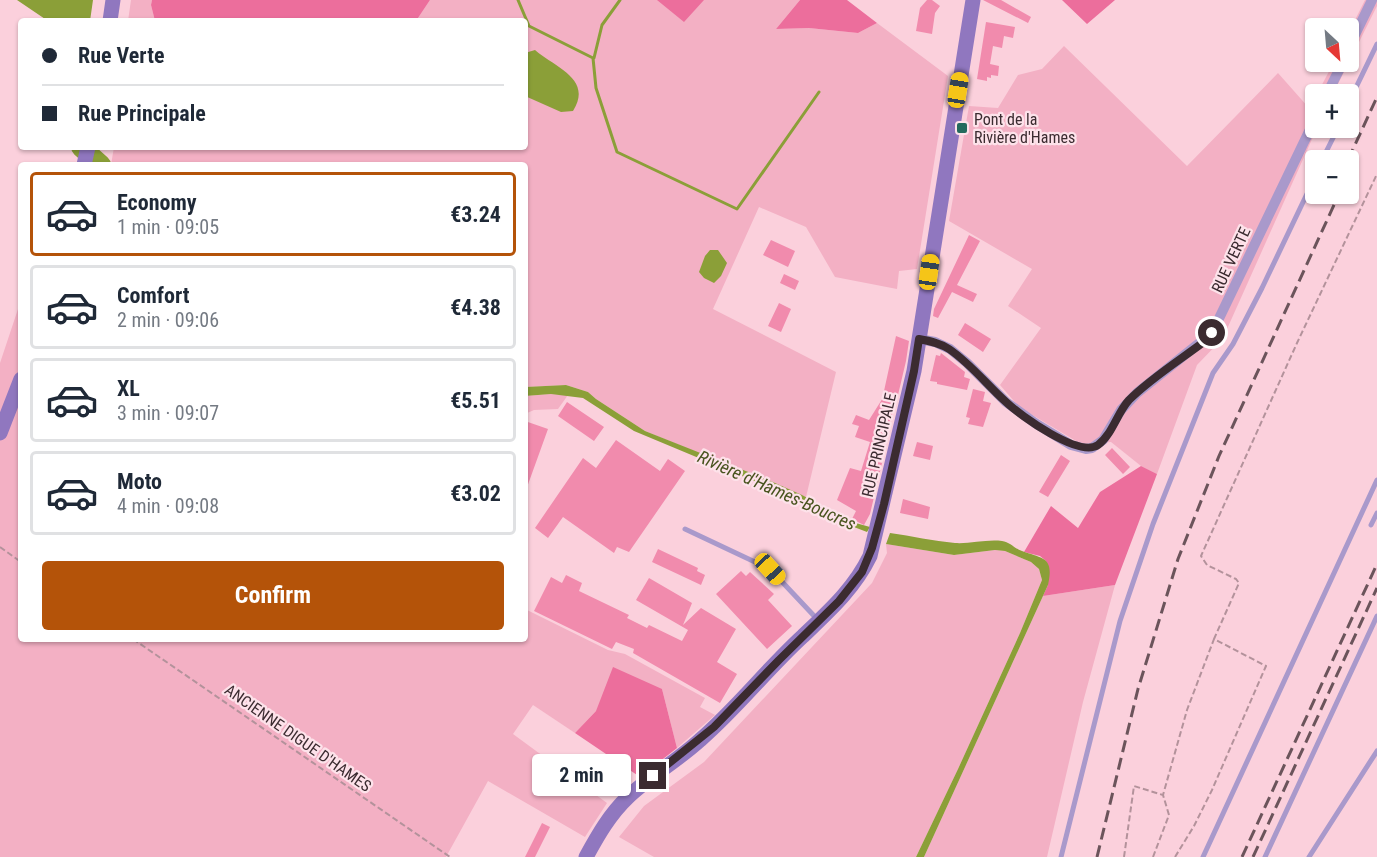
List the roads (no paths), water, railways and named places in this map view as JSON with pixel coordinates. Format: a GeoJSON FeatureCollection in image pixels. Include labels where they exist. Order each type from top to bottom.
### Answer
{"type":"FeatureCollection","features":[{"type":"Feature","properties":{"kind":"street"},"geometry":{"type":"LineString","coordinates":[[110,18],[113,0]]}},
{"type":"Feature","properties":{"kind":"street","name":"RUE PRINCIPALE"},"geometry":{"type":"LineString","coordinates":[[586,857],[606,823],[620,805],[639,787],[701,740],[819,621],[857,579],[872,548],[914,371],[973,0]]}},
{"type":"Feature","properties":{"kind":"street"},"geometry":{"type":"LineString","coordinates":[[1359,27],[1372,0]]}},
{"type":"Feature","properties":{"kind":"street","name":"RUE VERTE"},"geometry":{"type":"LineString","coordinates":[[919,339],[935,342],[950,349],[1013,408],[1053,434],[1079,448],[1086,449],[1098,445],[1130,400],[1212,333],[1306,138]]}},
{"type":"Feature","properties":{"kind":"street"},"geometry":{"type":"LineString","coordinates":[[0,433],[18,387]]}},
{"type":"Feature","properties":{"kind":"lane"},"geometry":{"type":"LineString","coordinates":[[1358,84],[1377,44]]}},
{"type":"Feature","properties":{"kind":"lane"},"geometry":{"type":"LineString","coordinates":[[1061,857],[1120,621],[1143,550],[1213,373],[1233,344],[1305,198]]}},
{"type":"Feature","properties":{"kind":"lane"},"geometry":{"type":"LineString","coordinates":[[1203,857],[1377,480]]}},
{"type":"Feature","properties":{"kind":"lane"},"geometry":{"type":"LineString","coordinates":[[1371,525],[1377,513]]}},
{"type":"Feature","properties":{"kind":"lane"},"geometry":{"type":"LineString","coordinates":[[685,529],[770,569],[819,621]]}},
{"type":"Feature","properties":{"kind":"lane"},"geometry":{"type":"LineString","coordinates":[[1265,857],[1377,616]]}},
{"type":"Feature","properties":{"kind":"lane"},"geometry":{"type":"LineString","coordinates":[[1309,857],[1377,751]]}},
{"type":"Feature","properties":{"kind":"water"},"geometry":{"type":"Polygon","coordinates":[[[17,0],[93,0],[90,18],[44,18],[17,0]]]}},
{"type":"Feature","properties":{"kind":"water"},"geometry":{"type":"Polygon","coordinates":[[[535,50],[562,69],[575,82],[578,100],[573,111],[561,112],[528,97],[528,52],[535,50]]]}},
{"type":"Feature","properties":{"kind":"water"},"geometry":{"type":"Polygon","coordinates":[[[710,250],[718,250],[727,263],[721,276],[714,283],[704,278],[699,272],[710,250]]]}},
{"type":"Feature","properties":{"kind":"water"},"geometry":{"type":"Polygon","coordinates":[[[566,385],[588,392],[645,431],[766,479],[852,522],[870,527],[867,532],[820,514],[773,489],[634,431],[583,398],[551,394],[528,396],[528,387],[566,385]]]}},
{"type":"Feature","properties":{"kind":"water"},"geometry":{"type":"Polygon","coordinates":[[[890,533],[955,543],[1005,542],[1046,560],[1050,569],[1048,585],[924,857],[916,857],[1020,633],[1042,580],[1039,569],[1031,562],[1005,551],[954,555],[886,544],[890,533]]]}},
{"type":"Feature","properties":{"kind":"waterway"},"geometry":{"type":"LineString","coordinates":[[518,0],[526,18]]}},
{"type":"Feature","properties":{"kind":"waterway"},"geometry":{"type":"LineString","coordinates":[[594,58],[602,25],[620,0]]}},
{"type":"Feature","properties":{"kind":"waterway"},"geometry":{"type":"LineString","coordinates":[[528,24],[593,58],[596,88],[617,152],[737,209],[819,92]]}},
{"type":"Feature","properties":{"kind":"waterway","name":"Rivière d'Hames-Boucres"},"geometry":{"type":"LineString","coordinates":[[84,150],[98,162]]}},
{"type":"Feature","properties":{"kind":"railway"},"geometry":{"type":"LineString","coordinates":[[1353,150],[1377,97]]}},
{"type":"Feature","properties":{"kind":"railway"},"geometry":{"type":"LineString","coordinates":[[1097,857],[1138,689],[1178,559],[1219,456],[1334,204]]}},
{"type":"Feature","properties":{"kind":"railway"},"geometry":{"type":"LineString","coordinates":[[1242,857],[1377,564]]}},
{"type":"Feature","properties":{"kind":"railway"},"geometry":{"type":"LineString","coordinates":[[1253,857],[1377,588]]}},
{"type":"Feature","properties":{"kind":"place","name":"Pont de la Rivière d'Hames"},"geometry":{"type":"Point","coordinates":[962,128]}}]}
